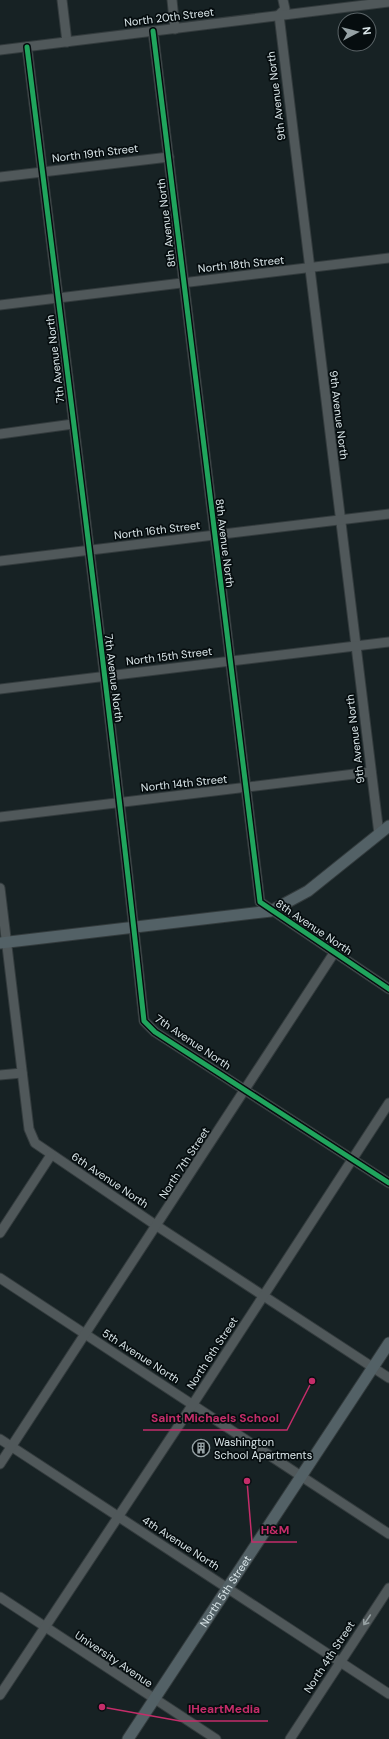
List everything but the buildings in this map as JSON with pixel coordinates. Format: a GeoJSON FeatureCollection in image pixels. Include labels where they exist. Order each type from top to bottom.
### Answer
{"type":"FeatureCollection","features":[{"type":"Feature","properties":{"kind":"main road"},"geometry":{"type":"LineString","coordinates":[[3,943],[271,911],[308,891],[389,826]]}},
{"type":"Feature","properties":{"kind":"main road","name":"North 5th Street"},"geometry":{"type":"LineString","coordinates":[[128,1739],[389,1343]]}},
{"type":"Feature","properties":{"kind":"street"},"geometry":{"type":"LineString","coordinates":[[62,0],[67,42]]}},
{"type":"Feature","properties":{"kind":"street"},"geometry":{"type":"LineString","coordinates":[[172,0],[176,29]]}},
{"type":"Feature","properties":{"kind":"street","name":"9th Avenue North"},"geometry":{"type":"LineString","coordinates":[[283,0],[284,9],[279,16],[379,834]]}},
{"type":"Feature","properties":{"kind":"street","name":"North 20th Street"},"geometry":{"type":"LineString","coordinates":[[0,50],[389,2]]}},
{"type":"Feature","properties":{"kind":"street","name":"8th Avenue North"},"geometry":{"type":"LineString","coordinates":[[153,31],[260,902],[271,911],[389,989]]}},
{"type":"Feature","properties":{"kind":"street","name":"7th Avenue North"},"geometry":{"type":"LineString","coordinates":[[27,46],[72,424],[121,802],[144,1021],[155,1032],[246,1089],[389,1183]]}},
{"type":"Feature","properties":{"kind":"street","name":"North 19th Street"},"geometry":{"type":"LineString","coordinates":[[0,177],[169,157]]}},
{"type":"Feature","properties":{"kind":"street","name":"North 18th Street"},"geometry":{"type":"LineString","coordinates":[[0,305],[389,258]]}},
{"type":"Feature","properties":{"kind":"street"},"geometry":{"type":"LineString","coordinates":[[0,434],[72,424]]}},
{"type":"Feature","properties":{"kind":"street","name":"North 16th Street"},"geometry":{"type":"LineString","coordinates":[[0,561],[389,514]]}},
{"type":"Feature","properties":{"kind":"street","name":"North 15th Street"},"geometry":{"type":"LineString","coordinates":[[0,689],[389,642]]}},
{"type":"Feature","properties":{"kind":"street","name":"North 14th Street"},"geometry":{"type":"LineString","coordinates":[[0,817],[371,772]]}},
{"type":"Feature","properties":{"kind":"street","name":"6th Avenue North"},"geometry":{"type":"LineString","coordinates":[[0,888],[3,943],[29,1129],[35,1144],[389,1378]]}},
{"type":"Feature","properties":{"kind":"street","name":"North 7th Street"},"geometry":{"type":"LineString","coordinates":[[0,1464],[157,1226],[334,953]]}},
{"type":"Feature","properties":{"kind":"street"},"geometry":{"type":"LineString","coordinates":[[0,1075],[22,1073]]}},
{"type":"Feature","properties":{"kind":"street","name":"North 6th Street"},"geometry":{"type":"LineString","coordinates":[[0,1694],[193,1404],[389,1103]]}},
{"type":"Feature","properties":{"kind":"street"},"geometry":{"type":"LineString","coordinates":[[0,1233],[51,1155]]}},
{"type":"Feature","properties":{"kind":"street","name":"5th Avenue North"},"geometry":{"type":"LineString","coordinates":[[0,1278],[389,1534]]}},
{"type":"Feature","properties":{"kind":"street","name":"4th Avenue North"},"geometry":{"type":"LineString","coordinates":[[0,1439],[389,1694]]}},
{"type":"Feature","properties":{"kind":"street","name":"North 4th Street"},"geometry":{"type":"LineString","coordinates":[[290,1739],[339,1662],[389,1588]]}},
{"type":"Feature","properties":{"kind":"street","name":"University Avenue"},"geometry":{"type":"LineString","coordinates":[[0,1597],[216,1739]]}},
{"type":"Feature","properties":{"kind":"cycle path"},"geometry":{"type":"LineString","coordinates":[[153,31],[260,902],[389,989]]}},
{"type":"Feature","properties":{"kind":"cycle path"},"geometry":{"type":"LineString","coordinates":[[27,47],[102,655],[144,1021],[155,1032],[389,1183]]}},
{"type":"Feature","properties":{"kind":"place","name":"Saint Michaels School"},"geometry":{"type":"Point","coordinates":[312,1381]}},
{"type":"Feature","properties":{"kind":"place","name":"Washington School Apartments"},"geometry":{"type":"Point","coordinates":[201,1448]}},
{"type":"Feature","properties":{"kind":"place","name":"H&M"},"geometry":{"type":"Point","coordinates":[247,1481]}},
{"type":"Feature","properties":{"kind":"place","name":"IHeartMedia"},"geometry":{"type":"Point","coordinates":[102,1707]}}]}
